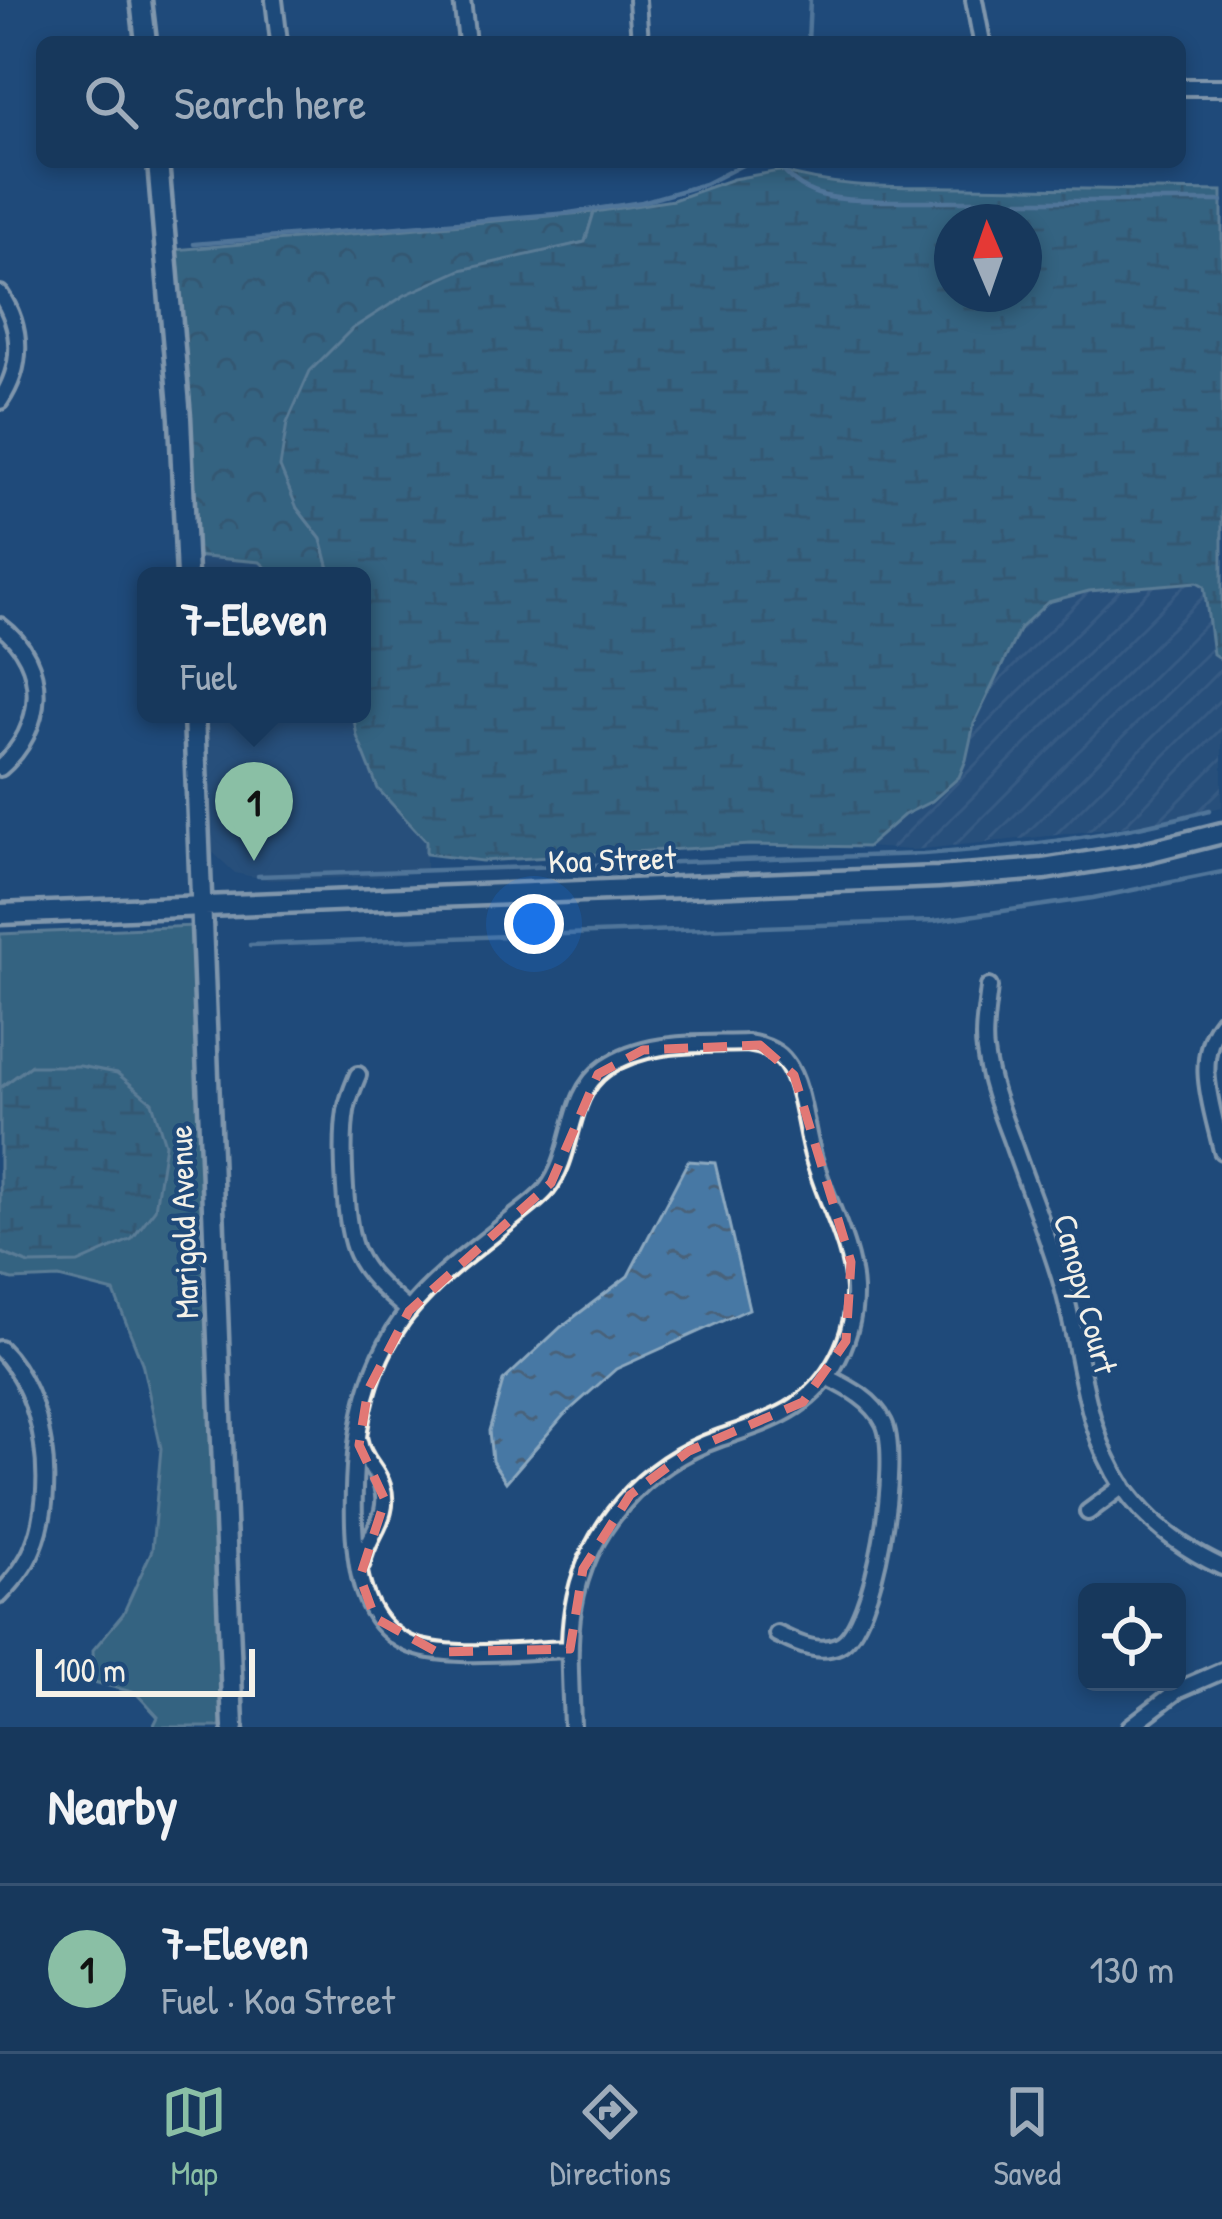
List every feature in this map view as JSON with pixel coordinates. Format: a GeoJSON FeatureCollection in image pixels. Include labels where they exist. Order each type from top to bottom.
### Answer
{"type":"FeatureCollection","features":[{"type":"Feature","properties":{"kind":"main road"},"geometry":{"type":"LineString","coordinates":[[141,0],[145,36]]}},
{"type":"Feature","properties":{"kind":"main road"},"geometry":{"type":"LineString","coordinates":[[159,168],[188,567]]}},
{"type":"Feature","properties":{"kind":"main road","name":"Marigold Avenue"},"geometry":{"type":"LineString","coordinates":[[194,723],[233,1727]]}},
{"type":"Feature","properties":{"kind":"main road","name":"Koa Street"},"geometry":{"type":"LineString","coordinates":[[0,914],[938,877],[1044,869],[1139,854],[1222,833]]}},
{"type":"Feature","properties":{"kind":"street"},"geometry":{"type":"LineString","coordinates":[[274,0],[278,36]]}},
{"type":"Feature","properties":{"kind":"street"},"geometry":{"type":"LineString","coordinates":[[462,0],[466,36]]}},
{"type":"Feature","properties":{"kind":"street"},"geometry":{"type":"LineString","coordinates":[[637,0],[640,36]]}},
{"type":"Feature","properties":{"kind":"street"},"geometry":{"type":"LineString","coordinates":[[974,0],[981,36]]}},
{"type":"Feature","properties":{"kind":"street"},"geometry":{"type":"LineString","coordinates":[[1186,87],[1222,87]]}},
{"type":"Feature","properties":{"kind":"street"},"geometry":{"type":"LineString","coordinates":[[0,294],[13,316],[18,344],[15,369],[0,400]]}},
{"type":"Feature","properties":{"kind":"street"},"geometry":{"type":"LineString","coordinates":[[0,626],[29,660],[37,698],[28,734],[0,768]]}},
{"type":"Feature","properties":{"kind":"street","name":"Canopy Court"},"geometry":{"type":"LineString","coordinates":[[989,987],[984,1046],[992,1087],[1060,1277],[1098,1436],[1123,1486],[1143,1511],[1172,1538],[1222,1567]]}},
{"type":"Feature","properties":{"kind":"street"},"geometry":{"type":"LineString","coordinates":[[1222,1021],[1210,1040],[1205,1066],[1222,1151]]}},
{"type":"Feature","properties":{"kind":"street"},"geometry":{"type":"LineString","coordinates":[[570,1649],[423,1649],[395,1636],[375,1618],[360,1577],[353,1481],[358,1430],[374,1372],[409,1310],[456,1264],[546,1190],[562,1165],[585,1075],[664,1046],[760,1045],[782,1057],[794,1075],[814,1160],[853,1275],[849,1329],[840,1354],[810,1396],[791,1411],[689,1450],[658,1470],[608,1522],[583,1569],[573,1606],[572,1727]]}},
{"type":"Feature","properties":{"kind":"street"},"geometry":{"type":"LineString","coordinates":[[358,1075],[345,1118],[350,1233],[364,1268],[409,1310]]}},
{"type":"Feature","properties":{"kind":"street"},"geometry":{"type":"LineString","coordinates":[[0,1349],[18,1370],[35,1406],[44,1486],[33,1550],[0,1595]]}},
{"type":"Feature","properties":{"kind":"street"},"geometry":{"type":"LineString","coordinates":[[777,1634],[819,1648],[846,1641],[862,1619],[878,1556],[888,1492],[887,1430],[867,1401],[826,1377]]}},
{"type":"Feature","properties":{"kind":"street"},"geometry":{"type":"LineString","coordinates":[[358,1430],[360,1450],[380,1478],[385,1500],[382,1518],[364,1551],[360,1577]]}},
{"type":"Feature","properties":{"kind":"street"},"geometry":{"type":"LineString","coordinates":[[1088,1513],[1123,1486]]}},
{"type":"Feature","properties":{"kind":"street"},"geometry":{"type":"LineString","coordinates":[[1130,1727],[1178,1690],[1222,1671]]}},
{"type":"Feature","properties":{"kind":"highlighted area"},"geometry":{"type":"Polygon","coordinates":[[[760,1045],[794,1075],[851,1262],[846,1341],[803,1402],[689,1451],[630,1495],[583,1569],[570,1649],[437,1652],[375,1618],[360,1577],[385,1500],[359,1445],[368,1390],[409,1311],[551,1183],[598,1074],[643,1050],[760,1045]]]}},
{"type":"Feature","properties":{"kind":"shaded area"},"geometry":{"type":"Polygon","coordinates":[[[194,556],[260,562],[265,567],[195,567],[194,556]]]}},
{"type":"Feature","properties":{"kind":"shaded area"},"geometry":{"type":"Polygon","coordinates":[[[1197,582],[1204,586],[1213,653],[1222,660],[1222,807],[1153,823],[1048,836],[912,850],[867,847],[904,815],[950,788],[974,724],[1020,628],[1048,602],[1089,591],[1197,582]]]}},
{"type":"Feature","properties":{"kind":"shaded area"},"geometry":{"type":"Polygon","coordinates":[[[201,723],[355,723],[378,789],[426,841],[426,871],[269,880],[235,873],[208,848],[201,723]]]}},
{"type":"Feature","properties":{"kind":"green space"},"geometry":{"type":"Polygon","coordinates":[[[779,171],[870,186],[1222,191],[1222,660],[1213,654],[1204,586],[1197,582],[1089,591],[1048,602],[1020,628],[974,724],[959,777],[867,847],[750,845],[482,861],[426,854],[426,841],[378,789],[357,736],[355,723],[371,723],[371,567],[329,567],[321,539],[297,508],[280,467],[287,423],[310,371],[352,329],[405,295],[461,270],[585,242],[594,212],[673,200],[733,179],[779,171]]]}},
{"type":"Feature","properties":{"kind":"green space"},"geometry":{"type":"Polygon","coordinates":[[[594,212],[585,242],[540,253],[297,508],[321,539],[329,567],[265,567],[260,562],[194,556],[174,250],[594,212]]]}},
{"type":"Feature","properties":{"kind":"green space"},"geometry":{"type":"Polygon","coordinates":[[[195,926],[225,1727],[153,1727],[158,1717],[136,1693],[94,1682],[93,1650],[123,1614],[152,1550],[161,1448],[142,1363],[114,1292],[59,1278],[0,1276],[0,1252],[29,1264],[30,1066],[0,1088],[0,934],[195,926]]]}},
{"type":"Feature","properties":{"kind":"green space"},"geometry":{"type":"Polygon","coordinates":[[[30,1066],[80,1066],[117,1073],[152,1102],[165,1144],[155,1209],[132,1239],[78,1263],[29,1264],[0,1252],[0,1088],[30,1066]]]}},
{"type":"Feature","properties":{"kind":"water"},"geometry":{"type":"Polygon","coordinates":[[[688,1161],[715,1163],[749,1309],[616,1369],[563,1416],[506,1482],[492,1461],[489,1431],[503,1381],[561,1327],[628,1276],[688,1161]]]}},
{"type":"Feature","properties":{"kind":"waterway"},"geometry":{"type":"LineString","coordinates":[[808,36],[810,0]]}},
{"type":"Feature","properties":{"kind":"waterway"},"geometry":{"type":"LineString","coordinates":[[194,244],[569,213],[642,202],[705,184],[736,168]]}},
{"type":"Feature","properties":{"kind":"waterway"},"geometry":{"type":"LineString","coordinates":[[782,168],[811,191],[853,200],[1222,201]]}},
{"type":"Feature","properties":{"kind":"waterway"},"geometry":{"type":"LineString","coordinates":[[258,876],[923,854],[1068,839],[1210,810]]}},
{"type":"Feature","properties":{"kind":"waterway"},"geometry":{"type":"LineString","coordinates":[[250,945],[934,921],[1093,898],[1222,872]]}},
{"type":"Feature","properties":{"kind":"place","name":"7-Eleven"},"geometry":{"type":"Point","coordinates":[254,861]}}]}
